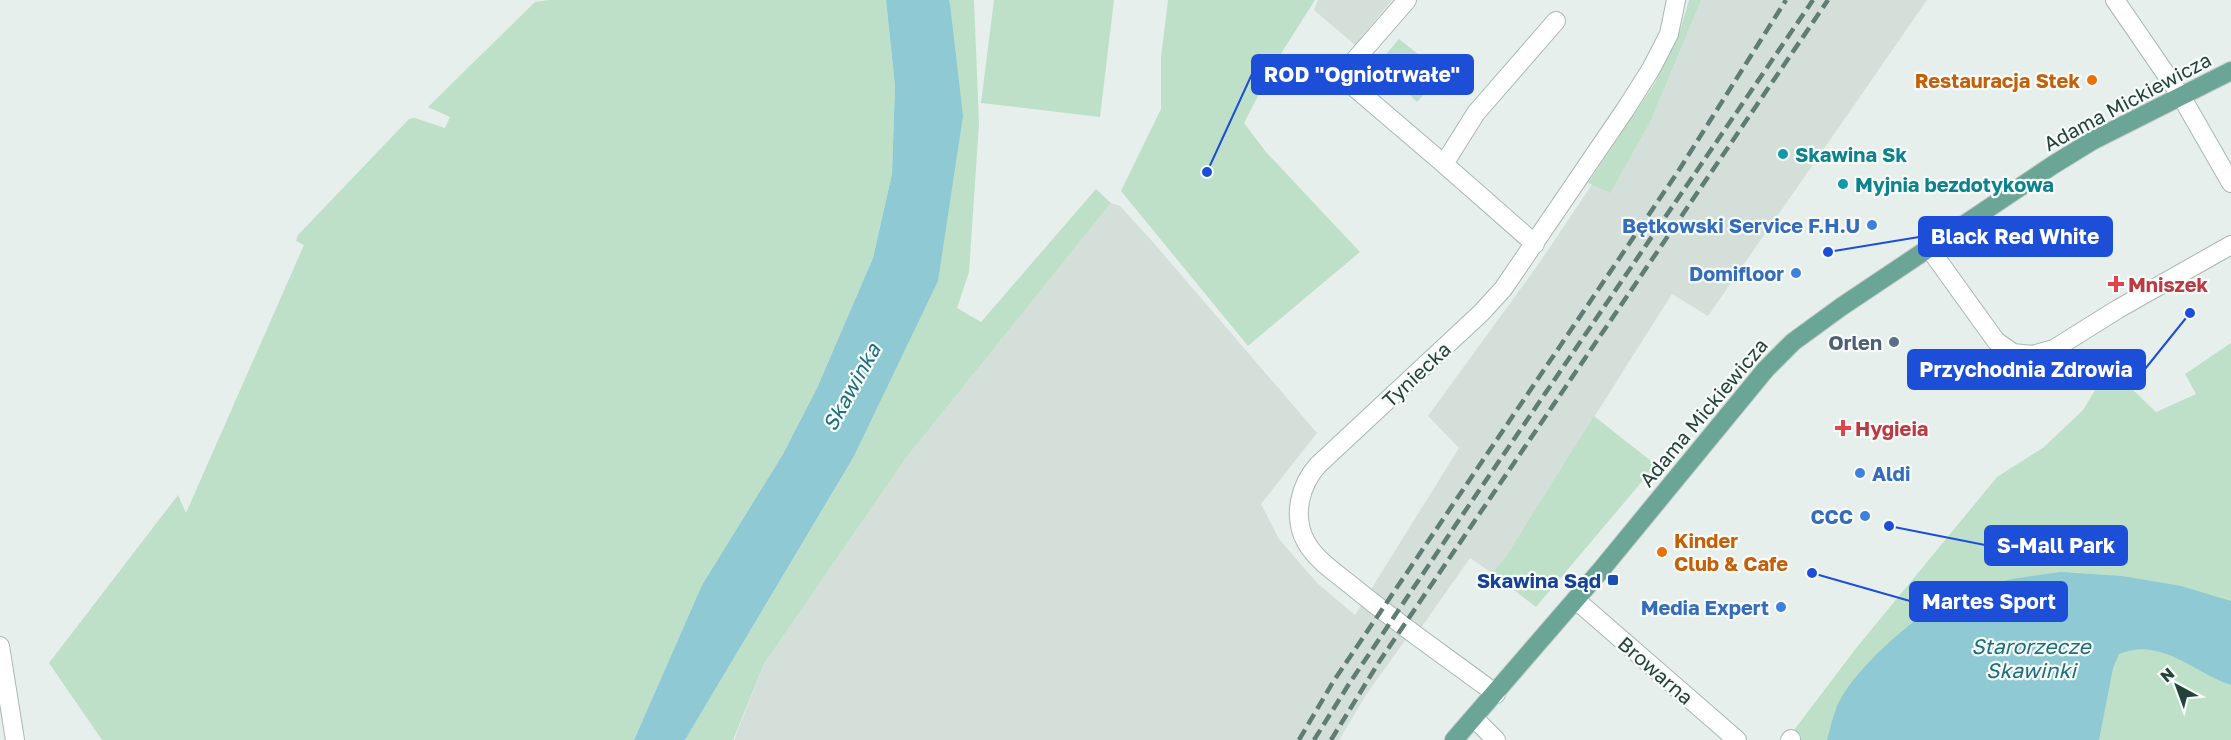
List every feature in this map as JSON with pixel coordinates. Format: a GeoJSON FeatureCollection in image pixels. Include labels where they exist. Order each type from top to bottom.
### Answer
{"type":"FeatureCollection","features":[{"type":"Feature","properties":{"kind":"main road","name":"Adama Mickiewicza"},"geometry":{"type":"LineString","coordinates":[[1454,740],[1576,600],[1706,440],[1780,354],[1811,328],[2074,152],[2231,71]]}},
{"type":"Feature","properties":{"kind":"street"},"geometry":{"type":"LineString","coordinates":[[1407,0],[1341,76],[1535,244]]}},
{"type":"Feature","properties":{"kind":"street","name":"Tyniecka"},"geometry":{"type":"LineString","coordinates":[[1496,694],[1373,603],[1324,563],[1306,542],[1302,532],[1299,508],[1304,485],[1318,465],[1481,313],[1503,289],[1625,110],[1663,49],[1673,21],[1676,0]]}},
{"type":"Feature","properties":{"kind":"street"},"geometry":{"type":"LineString","coordinates":[[2115,0],[2181,96],[2231,183]]}},
{"type":"Feature","properties":{"kind":"street"},"geometry":{"type":"LineString","coordinates":[[1444,164],[1476,113],[1556,21]]}},
{"type":"Feature","properties":{"kind":"street"},"geometry":{"type":"LineString","coordinates":[[1929,248],[1996,341],[2013,353],[2032,355],[2054,349],[2118,309],[2231,245]]}},
{"type":"Feature","properties":{"kind":"street","name":"Browarna"},"geometry":{"type":"LineString","coordinates":[[1576,600],[1737,740]]}},
{"type":"Feature","properties":{"kind":"street"},"geometry":{"type":"LineString","coordinates":[[0,646],[15,740]]}},
{"type":"Feature","properties":{"kind":"street"},"geometry":{"type":"LineString","coordinates":[[1474,718],[1496,740]]}},
{"type":"Feature","properties":{"kind":"shaded area"},"geometry":{"type":"Polygon","coordinates":[[[1318,0],[1392,0],[1355,45],[1314,10],[1318,0]]]}},
{"type":"Feature","properties":{"kind":"shaded area"},"geometry":{"type":"Polygon","coordinates":[[[1696,0],[1927,0],[1708,316],[1672,294],[1506,556],[1492,573],[1470,558],[1411,642],[1406,639],[1366,695],[1339,740],[734,740],[764,664],[906,458],[1111,203],[1120,206],[1152,241],[1317,433],[1261,504],[1279,539],[1317,583],[1355,615],[1459,448],[1428,416],[1535,269],[1669,71],[1696,0]]]}},
{"type":"Feature","properties":{"kind":"green space"},"geometry":{"type":"Polygon","coordinates":[[[549,0],[886,0],[895,86],[892,174],[873,258],[817,388],[783,454],[702,585],[634,740],[102,740],[49,663],[178,495],[186,513],[304,245],[296,241],[298,235],[409,119],[415,118],[445,128],[450,117],[428,107],[535,2],[549,0]]]}},
{"type":"Feature","properties":{"kind":"green space"},"geometry":{"type":"Polygon","coordinates":[[[949,0],[974,0],[979,124],[969,272],[957,308],[981,322],[1096,189],[1111,203],[906,458],[764,664],[733,740],[685,740],[853,458],[949,0]]]}},
{"type":"Feature","properties":{"kind":"green space"},"geometry":{"type":"Polygon","coordinates":[[[994,0],[1114,0],[1100,117],[981,103],[994,0]]]}},
{"type":"Feature","properties":{"kind":"green space"},"geometry":{"type":"Polygon","coordinates":[[[1168,0],[1315,0],[1275,63],[1244,123],[1266,152],[1360,252],[1248,346],[1121,191],[1161,109],[1161,57],[1168,0]]]}},
{"type":"Feature","properties":{"kind":"green space"},"geometry":{"type":"Polygon","coordinates":[[[1689,0],[1701,0],[1650,122],[1610,193],[1588,183],[1655,83],[1679,34],[1689,0]]]}},
{"type":"Feature","properties":{"kind":"green space"},"geometry":{"type":"Polygon","coordinates":[[[1399,39],[1443,74],[1417,102],[1378,64],[1399,39]]]}},
{"type":"Feature","properties":{"kind":"green space"},"geometry":{"type":"Polygon","coordinates":[[[2231,343],[2231,740],[1790,740],[1791,734],[1857,647],[1997,477],[2044,447],[2083,410],[2109,367],[2156,412],[2196,394],[2185,374],[2231,343]]]}},
{"type":"Feature","properties":{"kind":"green space"},"geometry":{"type":"Polygon","coordinates":[[[1594,416],[1656,465],[1536,607],[1492,573],[1506,556],[1594,416]]]}},
{"type":"Feature","properties":{"kind":"water","name":"Skawinka"},"geometry":{"type":"Polygon","coordinates":[[[886,0],[949,0],[950,4],[963,116],[938,281],[853,458],[685,740],[634,740],[702,585],[783,454],[817,388],[873,258],[892,174],[895,86],[886,0]]]}},
{"type":"Feature","properties":{"kind":"water","name":"Starorzecze Skawinki"},"geometry":{"type":"Polygon","coordinates":[[[2060,572],[2122,576],[2181,586],[2231,601],[2231,685],[2177,658],[2149,650],[2134,650],[2119,654],[2113,668],[2099,740],[1827,740],[1836,709],[1856,677],[1888,644],[1924,614],[1957,594],[1981,586],[2060,572]]]}},
{"type":"Feature","properties":{"kind":"railway"},"geometry":{"type":"LineString","coordinates":[[1299,740],[1333,682],[1679,170],[1786,0]]}},
{"type":"Feature","properties":{"kind":"railway"},"geometry":{"type":"LineString","coordinates":[[1314,740],[1459,520],[1813,0]]}},
{"type":"Feature","properties":{"kind":"railway"},"geometry":{"type":"LineString","coordinates":[[1331,740],[1379,662],[1828,0]]}},
{"type":"Feature","properties":{"kind":"place","name":"Restauracja Stek"},"geometry":{"type":"Point","coordinates":[2092,80]}},
{"type":"Feature","properties":{"kind":"place","name":"Skawina Sk"},"geometry":{"type":"Point","coordinates":[1783,154]}},
{"type":"Feature","properties":{"kind":"place","name":"ROD \"Ogniotrwałe\""},"geometry":{"type":"Point","coordinates":[1207,172]}},
{"type":"Feature","properties":{"kind":"place","name":"Myjnia bezdotykowa"},"geometry":{"type":"Point","coordinates":[1843,184]}},
{"type":"Feature","properties":{"kind":"place","name":"Bętkowski Service F.H.U"},"geometry":{"type":"Point","coordinates":[1872,225]}},
{"type":"Feature","properties":{"kind":"place","name":"Black Red White"},"geometry":{"type":"Point","coordinates":[1828,252]}},
{"type":"Feature","properties":{"kind":"place","name":"Domifloor"},"geometry":{"type":"Point","coordinates":[1796,273]}},
{"type":"Feature","properties":{"kind":"place","name":"Mniszek"},"geometry":{"type":"Point","coordinates":[2116,284]}},
{"type":"Feature","properties":{"kind":"place","name":"Przychodnia Zdrowia"},"geometry":{"type":"Point","coordinates":[2190,313]}},
{"type":"Feature","properties":{"kind":"place","name":"Orlen"},"geometry":{"type":"Point","coordinates":[1894,342]}},
{"type":"Feature","properties":{"kind":"place","name":"Hygieia"},"geometry":{"type":"Point","coordinates":[1843,428]}},
{"type":"Feature","properties":{"kind":"place","name":"Aldi"},"geometry":{"type":"Point","coordinates":[1860,473]}},
{"type":"Feature","properties":{"kind":"place","name":"CCC"},"geometry":{"type":"Point","coordinates":[1865,516]}},
{"type":"Feature","properties":{"kind":"place","name":"S-Mall Park"},"geometry":{"type":"Point","coordinates":[1889,526]}},
{"type":"Feature","properties":{"kind":"place","name":"Kinder Club & Cafe"},"geometry":{"type":"Point","coordinates":[1662,552]}},
{"type":"Feature","properties":{"kind":"place","name":"Martes Sport"},"geometry":{"type":"Point","coordinates":[1812,573]}},
{"type":"Feature","properties":{"kind":"place","name":"Skawina Sąd"},"geometry":{"type":"Point","coordinates":[1613,580]}},
{"type":"Feature","properties":{"kind":"place","name":"Media Expert"},"geometry":{"type":"Point","coordinates":[1781,607]}}]}
